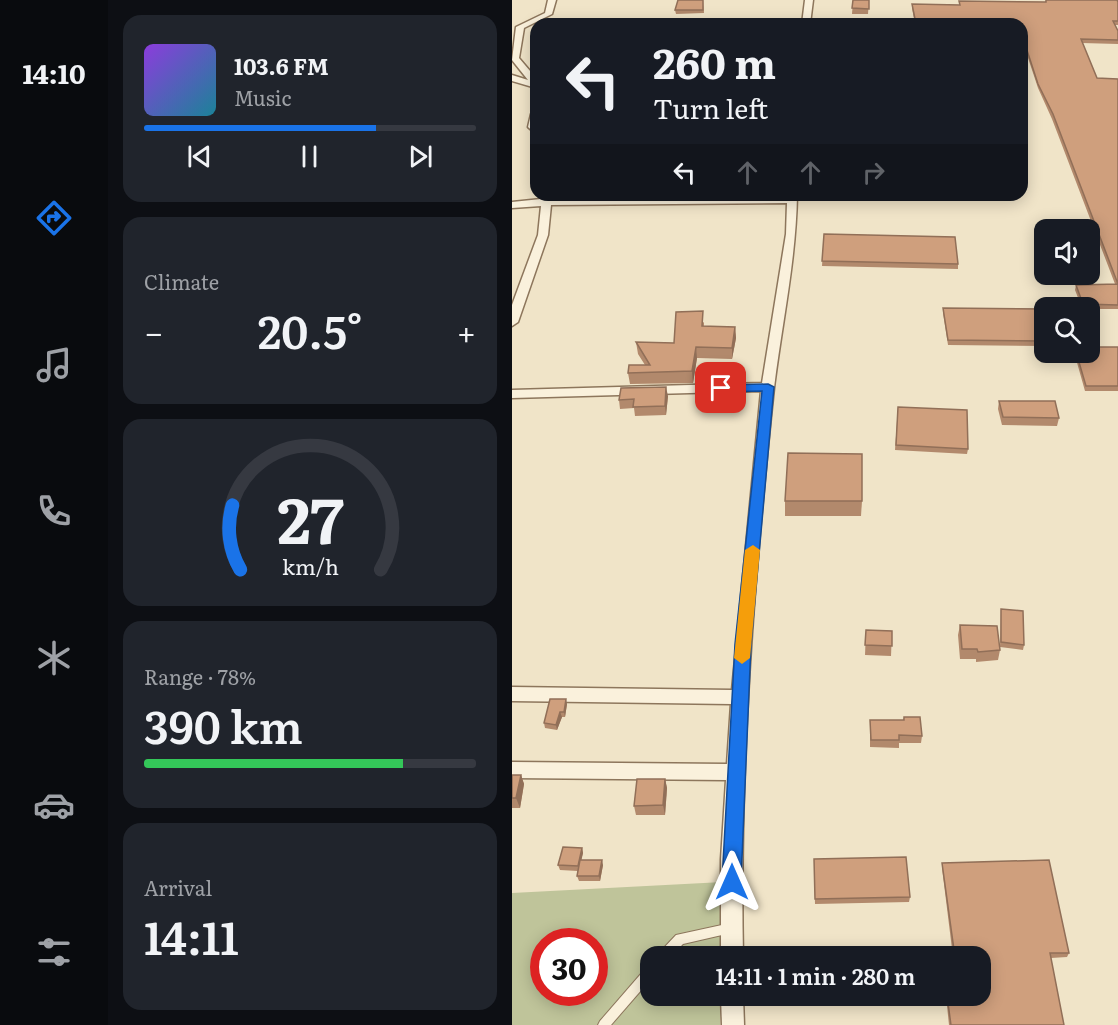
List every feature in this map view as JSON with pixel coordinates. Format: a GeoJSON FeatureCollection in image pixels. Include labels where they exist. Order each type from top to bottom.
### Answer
{"type":"FeatureCollection","features":[{"type":"Feature","properties":{"kind":"street"},"geometry":{"type":"LineString","coordinates":[[538,18],[548,14],[552,0]]}},
{"type":"Feature","properties":{"kind":"street"},"geometry":{"type":"LineString","coordinates":[[807,18],[809,0]]}},
{"type":"Feature","properties":{"kind":"street"},"geometry":{"type":"LineString","coordinates":[[530,21],[516,27],[515,58],[530,77]]}},
{"type":"Feature","properties":{"kind":"street"},"geometry":{"type":"LineString","coordinates":[[512,78],[530,82]]}},
{"type":"Feature","properties":{"kind":"street"},"geometry":{"type":"LineString","coordinates":[[512,205],[531,201]]}},
{"type":"Feature","properties":{"kind":"street"},"geometry":{"type":"LineString","coordinates":[[512,322],[543,235],[546,201]]}},
{"type":"Feature","properties":{"kind":"street"},"geometry":{"type":"LineString","coordinates":[[732,946],[731,860],[745,612],[768,387],[791,234],[792,201]]}},
{"type":"Feature","properties":{"kind":"street"},"geometry":{"type":"LineString","coordinates":[[512,394],[768,387]]}},
{"type":"Feature","properties":{"kind":"street"},"geometry":{"type":"LineString","coordinates":[[512,694],[740,697]]}},
{"type":"Feature","properties":{"kind":"street"},"geometry":{"type":"LineString","coordinates":[[512,770],[736,772]]}},
{"type":"Feature","properties":{"kind":"street"},"geometry":{"type":"LineString","coordinates":[[732,1006],[733,1025]]}},
{"type":"Feature","properties":{"kind":"lane"},"geometry":{"type":"LineString","coordinates":[[674,946],[680,939],[732,928]]}},
{"type":"Feature","properties":{"kind":"lane"},"geometry":{"type":"LineString","coordinates":[[604,1025],[640,984]]}},
{"type":"Feature","properties":{"kind":"green space"},"geometry":{"type":"Polygon","coordinates":[[[723,882],[722,946],[640,946],[640,1006],[721,1006],[720,1025],[512,1025],[512,893],[723,882]]]}},
{"type":"Feature","properties":{"kind":"building"},"geometry":{"type":"Polygon","coordinates":[[[678,0],[703,0],[703,10],[675,10],[678,0]]]}},
{"type":"Feature","properties":{"kind":"building"},"geometry":{"type":"Polygon","coordinates":[[[853,0],[869,0],[869,9],[852,8],[853,0]]]}},
{"type":"Feature","properties":{"kind":"building"},"geometry":{"type":"Polygon","coordinates":[[[1117,0],[1118,21],[1113,21],[1118,31],[1118,40],[1081,39],[1097,78],[1118,79],[1118,284],[1100,237],[1100,219],[1093,219],[1053,114],[1038,84],[1028,53],[1028,18],[915,18],[912,4],[960,5],[959,1],[1117,0]]]}},
{"type":"Feature","properties":{"kind":"building"},"geometry":{"type":"Polygon","coordinates":[[[824,234],[955,237],[958,264],[822,261],[824,234]]]}},
{"type":"Feature","properties":{"kind":"building"},"geometry":{"type":"Polygon","coordinates":[[[1118,284],[1118,305],[1100,304],[1100,297],[1080,297],[1076,285],[1118,284]]]}},
{"type":"Feature","properties":{"kind":"building"},"geometry":{"type":"Polygon","coordinates":[[[943,308],[1034,309],[1034,341],[948,340],[943,308]]]}},
{"type":"Feature","properties":{"kind":"building"},"geometry":{"type":"Polygon","coordinates":[[[703,311],[702,326],[735,327],[732,348],[696,347],[692,371],[628,373],[629,365],[650,365],[636,342],[674,343],[676,312],[703,311]]]}},
{"type":"Feature","properties":{"kind":"building"},"geometry":{"type":"Polygon","coordinates":[[[1100,347],[1118,347],[1118,386],[1086,386],[1079,363],[1100,363],[1100,347]]]}},
{"type":"Feature","properties":{"kind":"building"},"geometry":{"type":"Polygon","coordinates":[[[666,387],[665,406],[633,407],[634,399],[619,400],[621,388],[666,387]]]}},
{"type":"Feature","properties":{"kind":"building"},"geometry":{"type":"Polygon","coordinates":[[[999,401],[1055,401],[1059,418],[1003,417],[999,401]]]}},
{"type":"Feature","properties":{"kind":"building"},"geometry":{"type":"Polygon","coordinates":[[[898,407],[967,410],[968,449],[896,445],[898,407]]]}},
{"type":"Feature","properties":{"kind":"building"},"geometry":{"type":"Polygon","coordinates":[[[788,453],[862,454],[862,501],[785,501],[788,453]]]}},
{"type":"Feature","properties":{"kind":"building"},"geometry":{"type":"Polygon","coordinates":[[[1001,609],[1023,611],[1024,645],[1001,642],[1001,609]]]}},
{"type":"Feature","properties":{"kind":"building"},"geometry":{"type":"Polygon","coordinates":[[[960,625],[997,626],[1000,650],[978,652],[977,649],[962,649],[960,625]]]}},
{"type":"Feature","properties":{"kind":"building"},"geometry":{"type":"Polygon","coordinates":[[[866,630],[892,631],[892,646],[865,645],[866,630]]]}},
{"type":"Feature","properties":{"kind":"building"},"geometry":{"type":"Polygon","coordinates":[[[550,699],[566,699],[564,712],[560,712],[556,725],[544,723],[550,699]]]}},
{"type":"Feature","properties":{"kind":"building"},"geometry":{"type":"Polygon","coordinates":[[[904,717],[920,717],[922,736],[899,735],[899,740],[871,740],[870,720],[904,720],[904,717]]]}},
{"type":"Feature","properties":{"kind":"building"},"geometry":{"type":"Polygon","coordinates":[[[512,775],[521,775],[516,798],[512,798],[512,775]]]}},
{"type":"Feature","properties":{"kind":"building"},"geometry":{"type":"Polygon","coordinates":[[[637,779],[665,779],[663,805],[634,806],[637,779]]]}},
{"type":"Feature","properties":{"kind":"building"},"geometry":{"type":"Polygon","coordinates":[[[563,847],[582,848],[578,866],[558,865],[563,847]]]}},
{"type":"Feature","properties":{"kind":"building"},"geometry":{"type":"Polygon","coordinates":[[[906,857],[910,897],[815,899],[814,859],[906,857]]]}},
{"type":"Feature","properties":{"kind":"building"},"geometry":{"type":"Polygon","coordinates":[[[580,860],[602,860],[599,876],[577,876],[580,860]]]}},
{"type":"Feature","properties":{"kind":"building"},"geometry":{"type":"Polygon","coordinates":[[[1049,860],[1069,953],[1050,953],[1064,1025],[951,1025],[948,1006],[991,1006],[991,946],[953,946],[942,863],[1049,860]]]}},
{"type":"Feature","properties":{"kind":"slow traffic"},"geometry":{"type":"LineString","coordinates":[[742,658],[753,550]]}},
{"type":"Feature","properties":{"kind":"route"},"geometry":{"type":"LineString","coordinates":[[721,388],[768,387],[763,459],[745,612],[731,860],[732,882]]}}]}
